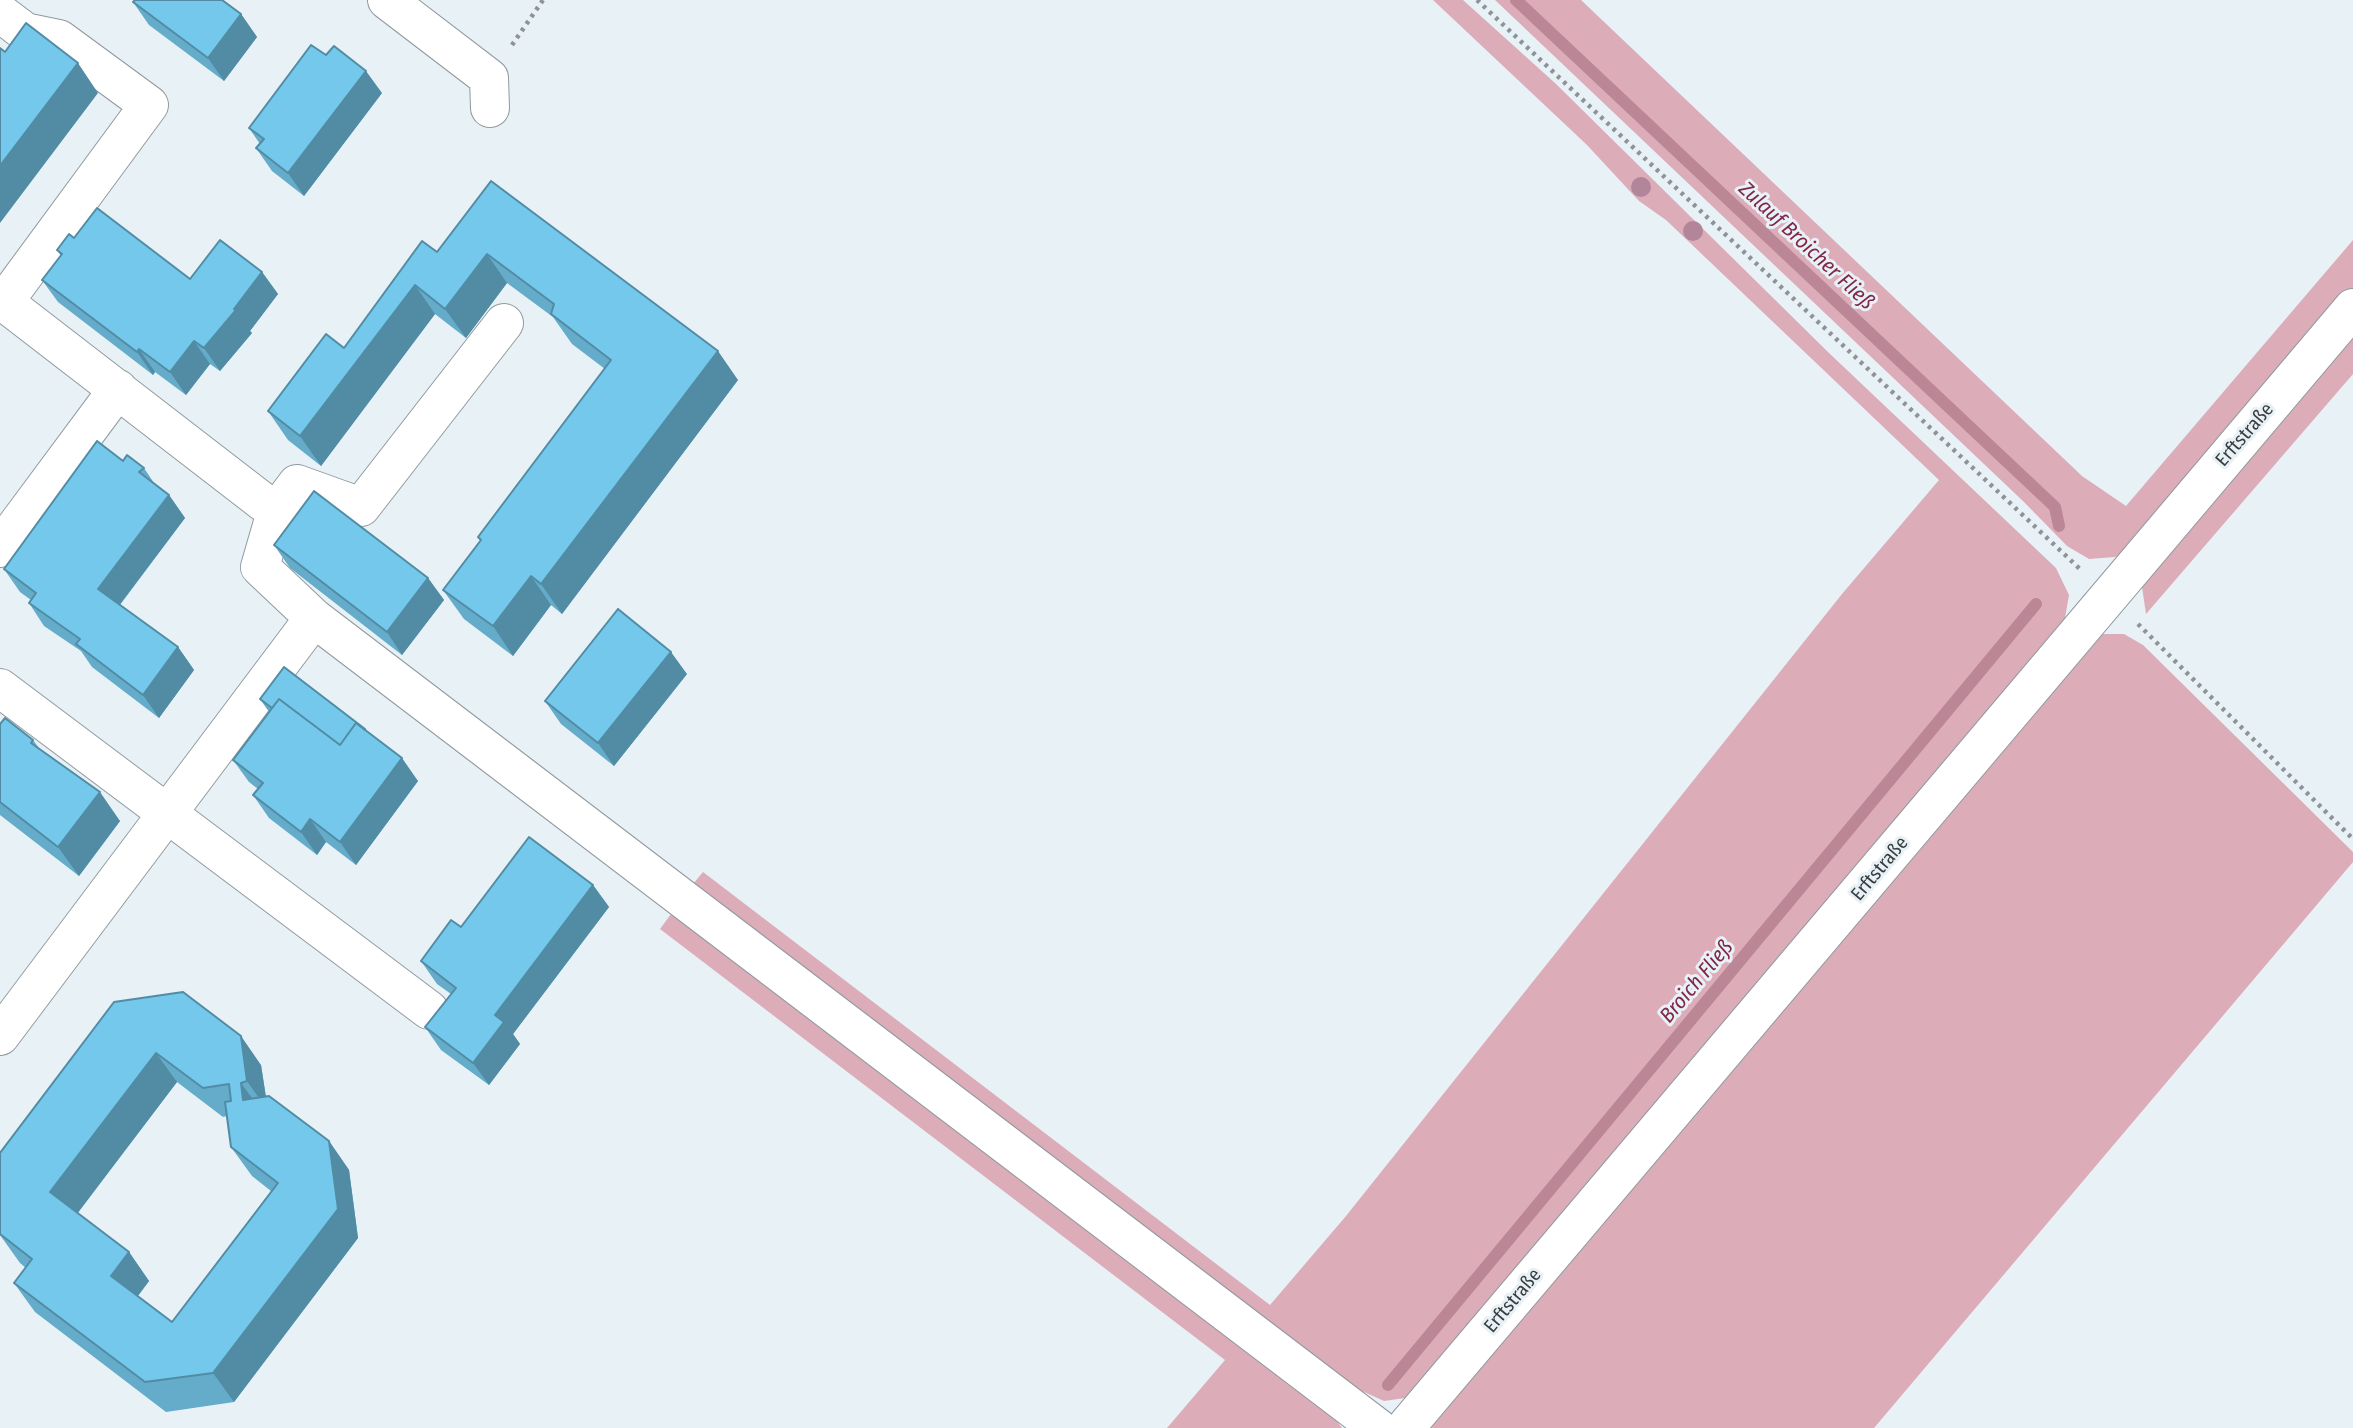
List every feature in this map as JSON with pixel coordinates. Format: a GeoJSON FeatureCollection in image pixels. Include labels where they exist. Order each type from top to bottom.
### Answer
{"type":"FeatureCollection","features":[{"type":"Feature","properties":{"kind":"lane"},"geometry":{"type":"LineString","coordinates":[[387,0],[489,93]]}},
{"type":"Feature","properties":{"kind":"lane"},"geometry":{"type":"LineString","coordinates":[[0,13],[24,32],[59,39],[149,106],[2,300],[275,512]]}},
{"type":"Feature","properties":{"kind":"lane","name":"Erftstraße"},"geometry":{"type":"LineString","coordinates":[[1405,1428],[2353,308]]}},
{"type":"Feature","properties":{"kind":"lane"},"geometry":{"type":"LineString","coordinates":[[504,323],[361,507],[297,484],[275,512],[260,567],[314,618],[1378,1428]]}},
{"type":"Feature","properties":{"kind":"lane"},"geometry":{"type":"LineString","coordinates":[[0,548],[118,389]]}},
{"type":"Feature","properties":{"kind":"lane"},"geometry":{"type":"LineString","coordinates":[[0,1036],[314,618]]}},
{"type":"Feature","properties":{"kind":"lane"},"geometry":{"type":"LineString","coordinates":[[0,688],[429,1010]]}},
{"type":"Feature","properties":{"kind":"path"},"geometry":{"type":"LineString","coordinates":[[489,93],[543,0]]}},
{"type":"Feature","properties":{"kind":"path"},"geometry":{"type":"LineString","coordinates":[[1477,0],[2108,595],[2353,839]]}},
{"type":"Feature","properties":{"kind":"shaded area"},"geometry":{"type":"Polygon","coordinates":[[[1433,0],[1463,0],[1555,83],[1829,353],[2056,568],[2069,595],[2063,629],[1412,1397],[1384,1401],[1351,1386],[693,884],[703,872],[1270,1305],[1346,1216],[1842,594],[1939,480],[1666,220],[1639,201],[1587,145],[1433,0]]]}},
{"type":"Feature","properties":{"kind":"shaded area"},"geometry":{"type":"Polygon","coordinates":[[[1495,0],[1581,0],[2082,476],[2126,506],[2353,240],[2353,291],[2129,550],[2115,557],[2089,559],[2067,546],[2024,502],[1495,0]]]}},
{"type":"Feature","properties":{"kind":"shaded area"},"geometry":{"type":"Polygon","coordinates":[[[2353,323],[2353,374],[2146,614],[2141,580],[2353,323]]]}},
{"type":"Feature","properties":{"kind":"shaded area"},"geometry":{"type":"Polygon","coordinates":[[[2100,634],[2124,634],[2143,645],[2353,852],[2353,862],[1874,1428],[1415,1428],[2100,634]]]}},
{"type":"Feature","properties":{"kind":"shaded area"},"geometry":{"type":"Polygon","coordinates":[[[671,914],[1336,1420],[1342,1428],[1167,1428],[1225,1360],[660,929],[671,914]]]}},
{"type":"Feature","properties":{"kind":"building"},"geometry":{"type":"Polygon","coordinates":[[[222,0],[241,14],[208,58],[133,2],[222,0]]]}},
{"type":"Feature","properties":{"kind":"building"},"geometry":{"type":"Polygon","coordinates":[[[26,23],[78,63],[0,166],[0,48],[5,52],[26,23]]]}},
{"type":"Feature","properties":{"kind":"building"},"geometry":{"type":"Polygon","coordinates":[[[311,45],[326,55],[334,46],[366,71],[288,173],[256,148],[264,139],[249,128],[311,45]]]}},
{"type":"Feature","properties":{"kind":"building"},"geometry":{"type":"Polygon","coordinates":[[[491,181],[718,351],[541,584],[531,576],[493,626],[443,590],[481,540],[478,537],[611,360],[551,314],[554,304],[487,254],[445,309],[415,285],[300,436],[268,411],[326,334],[344,348],[422,241],[437,252],[491,181]]]}},
{"type":"Feature","properties":{"kind":"building"},"geometry":{"type":"Polygon","coordinates":[[[97,208],[190,279],[220,240],[262,272],[234,309],[236,310],[204,348],[194,341],[170,372],[139,349],[137,352],[42,280],[62,254],[57,250],[69,234],[74,238],[97,208]]]}},
{"type":"Feature","properties":{"kind":"building"},"geometry":{"type":"Polygon","coordinates":[[[97,441],[123,461],[127,455],[144,468],[139,472],[169,495],[98,589],[178,647],[143,695],[76,644],[80,639],[29,603],[36,593],[4,569],[97,441]]]}},
{"type":"Feature","properties":{"kind":"building"},"geometry":{"type":"Polygon","coordinates":[[[314,491],[428,578],[387,632],[274,545],[314,491]]]}},
{"type":"Feature","properties":{"kind":"building"},"geometry":{"type":"Polygon","coordinates":[[[618,609],[671,652],[598,743],[545,701],[618,609]]]}},
{"type":"Feature","properties":{"kind":"building"},"geometry":{"type":"Polygon","coordinates":[[[284,667],[365,729],[365,730],[356,723],[340,745],[279,699],[272,708],[260,699],[284,667]]]}},
{"type":"Feature","properties":{"kind":"building"},"geometry":{"type":"Polygon","coordinates":[[[279,699],[340,745],[356,723],[402,758],[340,842],[310,819],[301,832],[253,795],[263,783],[233,760],[279,699]]]}},
{"type":"Feature","properties":{"kind":"building"},"geometry":{"type":"Polygon","coordinates":[[[5,718],[33,740],[31,743],[100,792],[58,847],[0,802],[0,724],[5,718]]]}},
{"type":"Feature","properties":{"kind":"building"},"geometry":{"type":"Polygon","coordinates":[[[529,837],[593,885],[495,1015],[504,1022],[473,1063],[425,1027],[456,988],[421,961],[451,920],[461,927],[529,837]]]}},
{"type":"Feature","properties":{"kind":"building"},"geometry":{"type":"Polygon","coordinates":[[[183,992],[241,1036],[247,1081],[241,1083],[243,1100],[269,1096],[329,1141],[338,1209],[213,1373],[145,1382],[14,1283],[32,1259],[0,1234],[0,1153],[114,1002],[183,992]],[[156,1053],[50,1192],[129,1252],[111,1276],[172,1322],[278,1183],[231,1147],[225,1102],[231,1101],[229,1084],[203,1088],[156,1053]]]}},
{"type":"Feature","properties":{"kind":"waterway","name":"Zulauf Broicher Fließ"},"geometry":{"type":"LineString","coordinates":[[1516,0],[2055,507],[2059,526]]}},
{"type":"Feature","properties":{"kind":"waterway","name":"Broich Fließ"},"geometry":{"type":"LineString","coordinates":[[1388,1385],[2036,604]]}}]}
